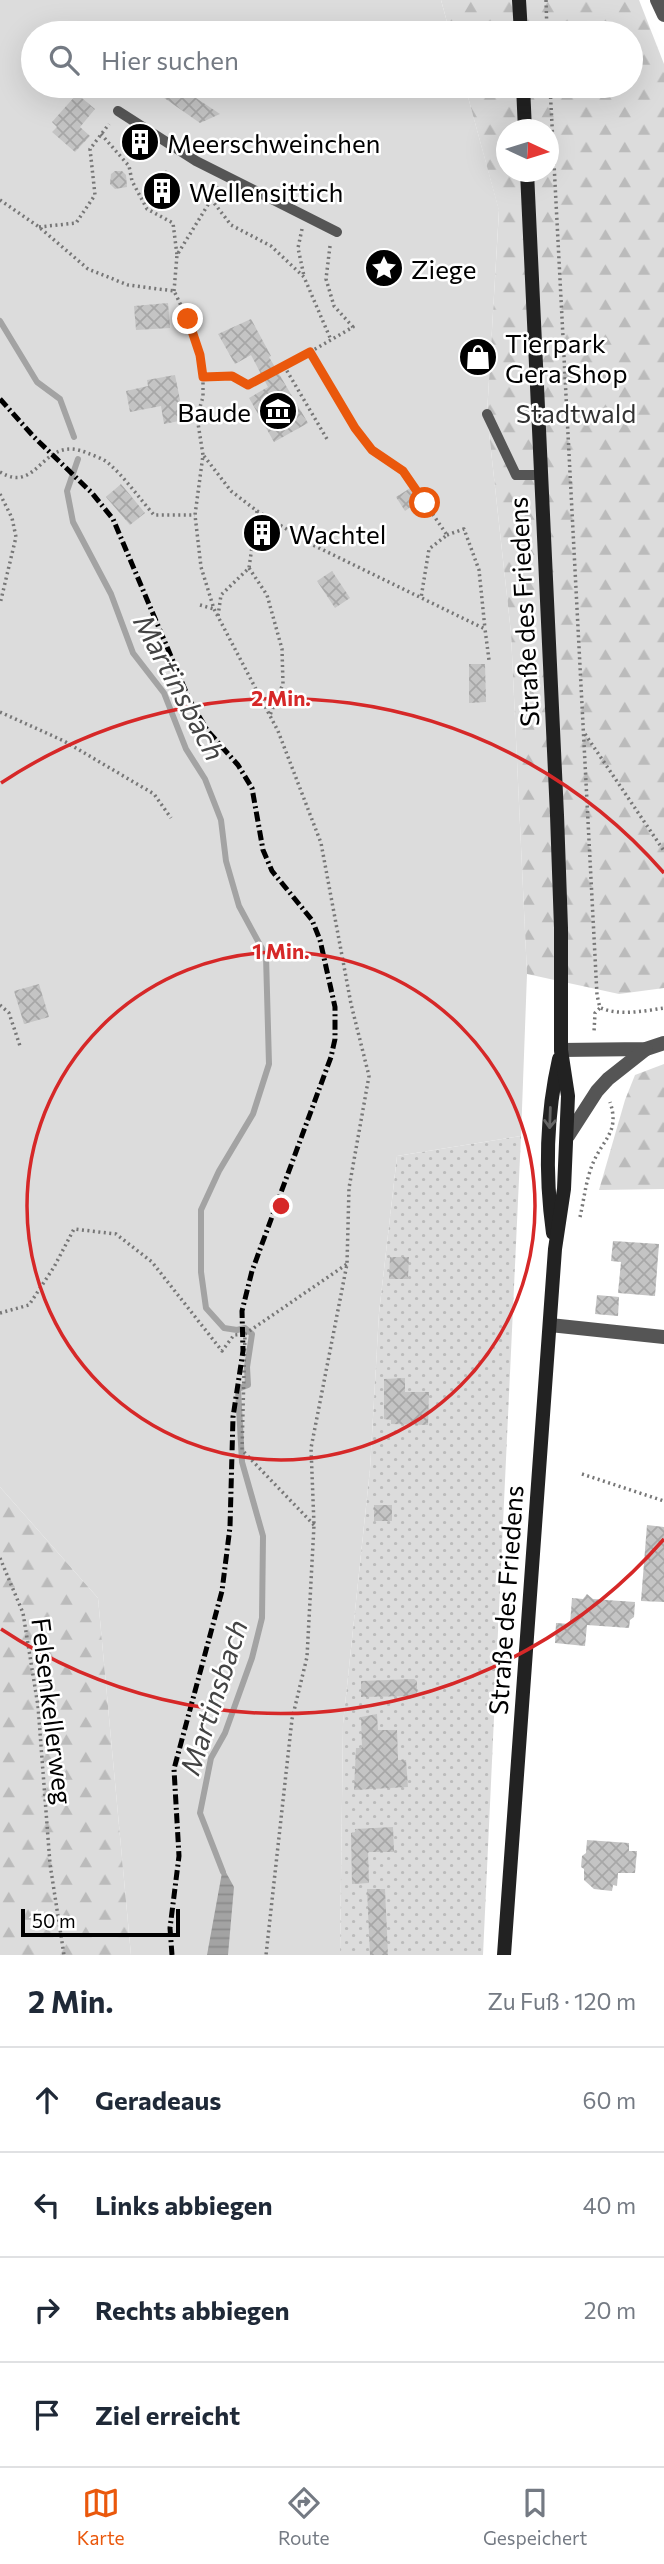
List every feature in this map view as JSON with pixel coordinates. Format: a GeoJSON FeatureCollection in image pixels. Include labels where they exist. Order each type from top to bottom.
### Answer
{"type":"FeatureCollection","features":[{"type":"Feature","properties":{"kind":"main road"},"geometry":{"type":"LineString","coordinates":[[519,0],[520,21]]}},
{"type":"Feature","properties":{"kind":"main road"},"geometry":{"type":"LineString","coordinates":[[524,98],[524,119]]}},
{"type":"Feature","properties":{"kind":"main road","name":"Straße des Friedens"},"geometry":{"type":"LineString","coordinates":[[504,1955],[555,1249],[568,1136],[568,1096],[561,1051],[561,916],[527,182]]}},
{"type":"Feature","properties":{"kind":"main road","name":"Straße des Friedens"},"geometry":{"type":"LineString","coordinates":[[555,1249],[547,1187],[550,1097],[561,1051]]}},
{"type":"Feature","properties":{"kind":"street"},"geometry":{"type":"LineString","coordinates":[[657,0],[664,15]]}},
{"type":"Feature","properties":{"kind":"street"},"geometry":{"type":"LineString","coordinates":[[568,1136],[597,1091],[608,1079],[646,1049],[664,1042]]}},
{"type":"Feature","properties":{"kind":"street"},"geometry":{"type":"LineString","coordinates":[[561,1051],[646,1049]]}},
{"type":"Feature","properties":{"kind":"street"},"geometry":{"type":"LineString","coordinates":[[550,1325],[664,1337]]}},
{"type":"Feature","properties":{"kind":"lane"},"geometry":{"type":"LineString","coordinates":[[118,111],[196,161],[338,232]]}},
{"type":"Feature","properties":{"kind":"lane"},"geometry":{"type":"LineString","coordinates":[[487,414],[516,475],[541,475]]}},
{"type":"Feature","properties":{"kind":"path"},"geometry":{"type":"LineString","coordinates":[[546,0],[547,21]]}},
{"type":"Feature","properties":{"kind":"path"},"geometry":{"type":"LineString","coordinates":[[551,98],[597,995],[600,1008]]}},
{"type":"Feature","properties":{"kind":"path"},"geometry":{"type":"LineString","coordinates":[[39,227],[76,223],[95,195],[90,149],[118,111]]}},
{"type":"Feature","properties":{"kind":"path"},"geometry":{"type":"LineString","coordinates":[[102,134],[128,166],[132,181],[147,209],[173,223],[177,255],[174,291],[196,343],[203,377],[203,397],[197,417],[203,455],[195,515],[201,567],[218,618],[278,731],[321,843],[351,1004],[369,1076],[349,1188],[347,1264],[311,1448],[314,1524],[307,1657],[292,1719],[267,1955]]}},
{"type":"Feature","properties":{"kind":"path"},"geometry":{"type":"LineString","coordinates":[[177,255],[225,176]]}},
{"type":"Feature","properties":{"kind":"path"},"geometry":{"type":"LineString","coordinates":[[0,200],[39,227],[88,269],[128,285],[174,291]]}},
{"type":"Feature","properties":{"kind":"path"},"geometry":{"type":"LineString","coordinates":[[211,200],[231,225],[271,246],[304,276]]}},
{"type":"Feature","properties":{"kind":"path"},"geometry":{"type":"LineString","coordinates":[[309,218],[302,230],[298,248],[304,276],[331,340]]}},
{"type":"Feature","properties":{"kind":"path"},"geometry":{"type":"LineString","coordinates":[[203,377],[232,376],[248,385],[354,327],[334,306],[326,279],[328,250],[338,232]]}},
{"type":"Feature","properties":{"kind":"path"},"geometry":{"type":"LineString","coordinates":[[310,352],[355,428],[372,450],[403,471],[447,534]]}},
{"type":"Feature","properties":{"kind":"path"},"geometry":{"type":"LineString","coordinates":[[284,366],[327,439]]}},
{"type":"Feature","properties":{"kind":"path"},"geometry":{"type":"LineString","coordinates":[[0,472],[17,477],[28,475],[59,449],[76,448],[106,461],[154,515],[195,515]]}},
{"type":"Feature","properties":{"kind":"path"},"geometry":{"type":"LineString","coordinates":[[203,455],[231,491],[257,511],[311,544],[485,629]]}},
{"type":"Feature","properties":{"kind":"path"},"geometry":{"type":"LineString","coordinates":[[0,494],[12,518],[16,537],[0,604]]}},
{"type":"Feature","properties":{"kind":"path"},"geometry":{"type":"LineString","coordinates":[[218,618],[221,594],[249,568],[257,511]]}},
{"type":"Feature","properties":{"kind":"path"},"geometry":{"type":"LineString","coordinates":[[421,598],[429,549],[447,534],[464,528],[479,570],[489,660]]}},
{"type":"Feature","properties":{"kind":"path"},"geometry":{"type":"LineString","coordinates":[[249,568],[267,595],[282,649],[283,684],[270,716]]}},
{"type":"Feature","properties":{"kind":"path"},"geometry":{"type":"LineString","coordinates":[[200,605],[214,609]]}},
{"type":"Feature","properties":{"kind":"path"},"geometry":{"type":"LineString","coordinates":[[0,712],[64,741],[153,794],[171,818]]}},
{"type":"Feature","properties":{"kind":"path"},"geometry":{"type":"LineString","coordinates":[[583,731],[664,851]]}},
{"type":"Feature","properties":{"kind":"path"},"geometry":{"type":"LineString","coordinates":[[0,1005],[9,1013],[20,1046]]}},
{"type":"Feature","properties":{"kind":"path"},"geometry":{"type":"LineString","coordinates":[[600,1008],[610,1012],[664,1008]]}},
{"type":"Feature","properties":{"kind":"path"},"geometry":{"type":"LineString","coordinates":[[592,1051],[596,1013],[600,1008]]}},
{"type":"Feature","properties":{"kind":"path"},"geometry":{"type":"LineString","coordinates":[[576,1229],[593,1163],[611,1135],[613,1126],[609,1099],[597,1091]]}},
{"type":"Feature","properties":{"kind":"path"},"geometry":{"type":"LineString","coordinates":[[0,1313],[29,1305],[54,1268],[74,1229],[116,1234],[152,1262],[222,1351],[234,1335],[246,1333],[347,1264]]}},
{"type":"Feature","properties":{"kind":"path"},"geometry":{"type":"LineString","coordinates":[[246,1333],[242,1384],[242,1450],[314,1524]]}},
{"type":"Feature","properties":{"kind":"path"},"geometry":{"type":"LineString","coordinates":[[582,1475],[664,1502]]}},
{"type":"Feature","properties":{"kind":"path","name":"Felsenkellerweg"},"geometry":{"type":"LineString","coordinates":[[0,1559],[23,1613],[36,1693],[50,1864],[64,1955]]}},
{"type":"Feature","properties":{"kind":"green space"},"geometry":{"type":"Polygon","coordinates":[[[0,0],[441,0],[447,21],[21,21],[21,98],[468,98],[499,210],[487,414],[511,633],[527,974],[521,1136],[397,1156],[379,1313],[370,1469],[343,1724],[340,1955],[131,1955],[98,1598],[0,1487],[0,0]]]}},
{"type":"Feature","properties":{"kind":"green space","name":"Stadtwald"},"geometry":{"type":"Polygon","coordinates":[[[441,0],[639,0],[664,64],[664,988],[619,994],[527,974],[511,633],[487,414],[499,211],[468,98],[643,98],[643,21],[447,21],[441,0]]]}},
{"type":"Feature","properties":{"kind":"green space"},"geometry":{"type":"Polygon","coordinates":[[[664,1064],[664,1189],[599,1190],[635,1075],[664,1064]]]}},
{"type":"Feature","properties":{"kind":"green space"},"geometry":{"type":"Polygon","coordinates":[[[521,1136],[483,1955],[340,1955],[343,1724],[370,1469],[379,1313],[397,1156],[521,1136]]]}},
{"type":"Feature","properties":{"kind":"green space"},"geometry":{"type":"Polygon","coordinates":[[[0,1487],[98,1598],[131,1955],[0,1955],[0,1487]]]}},
{"type":"Feature","properties":{"kind":"shaded area"},"geometry":{"type":"Polygon","coordinates":[[[223,1867],[234,1887],[228,1955],[207,1955],[223,1867]]]}},
{"type":"Feature","properties":{"kind":"building"},"geometry":{"type":"Polygon","coordinates":[[[73,98],[82,98],[95,109],[80,127],[90,136],[75,152],[52,132],[57,127],[52,122],[73,98]]]}},
{"type":"Feature","properties":{"kind":"building"},"geometry":{"type":"Polygon","coordinates":[[[164,98],[196,98],[220,114],[200,123],[164,98]]]}},
{"type":"Feature","properties":{"kind":"building","name":"Wellensittich"},"geometry":{"type":"Polygon","coordinates":[[[166,170],[182,186],[162,209],[143,192],[166,170]]]}},
{"type":"Feature","properties":{"kind":"building"},"geometry":{"type":"Polygon","coordinates":[[[122,171],[126,175],[127,187],[115,189],[110,184],[111,174],[122,171]]]}},
{"type":"Feature","properties":{"kind":"building"},"geometry":{"type":"Polygon","coordinates":[[[168,303],[170,328],[136,330],[134,306],[168,303]]]}},
{"type":"Feature","properties":{"kind":"building"},"geometry":{"type":"Polygon","coordinates":[[[251,319],[271,356],[269,357],[308,423],[274,442],[249,398],[268,387],[251,355],[235,364],[218,334],[251,319]]]}},
{"type":"Feature","properties":{"kind":"building"},"geometry":{"type":"Polygon","coordinates":[[[175,375],[184,420],[164,424],[161,406],[130,412],[126,391],[148,386],[147,380],[175,375]]]}},
{"type":"Feature","properties":{"kind":"building"},"geometry":{"type":"Polygon","coordinates":[[[121,484],[145,513],[130,525],[106,497],[121,484]]]}},
{"type":"Feature","properties":{"kind":"building"},"geometry":{"type":"Polygon","coordinates":[[[412,487],[421,500],[405,511],[396,497],[412,487]]]}},
{"type":"Feature","properties":{"kind":"building"},"geometry":{"type":"Polygon","coordinates":[[[332,571],[350,598],[335,608],[317,581],[332,571]]]}},
{"type":"Feature","properties":{"kind":"building"},"geometry":{"type":"Polygon","coordinates":[[[469,664],[485,664],[486,702],[469,703],[469,664]]]}},
{"type":"Feature","properties":{"kind":"building"},"geometry":{"type":"Polygon","coordinates":[[[39,984],[49,1017],[24,1024],[14,991],[39,984]]]}},
{"type":"Feature","properties":{"kind":"building"},"geometry":{"type":"Polygon","coordinates":[[[613,1241],[659,1244],[655,1296],[618,1293],[621,1262],[611,1261],[613,1241]]]}},
{"type":"Feature","properties":{"kind":"building"},"geometry":{"type":"Polygon","coordinates":[[[390,1257],[409,1257],[408,1279],[389,1279],[390,1257]]]}},
{"type":"Feature","properties":{"kind":"building"},"geometry":{"type":"Polygon","coordinates":[[[597,1295],[619,1297],[618,1316],[595,1314],[597,1295]]]}},
{"type":"Feature","properties":{"kind":"building"},"geometry":{"type":"Polygon","coordinates":[[[405,1378],[405,1392],[429,1392],[428,1425],[391,1424],[391,1420],[384,1419],[384,1379],[405,1378]]]}},
{"type":"Feature","properties":{"kind":"building"},"geometry":{"type":"Polygon","coordinates":[[[374,1505],[392,1505],[392,1521],[374,1521],[374,1505]]]}},
{"type":"Feature","properties":{"kind":"building"},"geometry":{"type":"Polygon","coordinates":[[[647,1525],[664,1527],[664,1602],[641,1601],[647,1525]]]}},
{"type":"Feature","properties":{"kind":"building"},"geometry":{"type":"Polygon","coordinates":[[[587,1594],[593,1599],[635,1602],[634,1617],[630,1620],[629,1628],[587,1625],[585,1646],[555,1643],[556,1623],[570,1624],[572,1598],[583,1599],[587,1594]]]}},
{"type":"Feature","properties":{"kind":"building"},"geometry":{"type":"Polygon","coordinates":[[[361,1681],[417,1681],[417,1696],[361,1697],[361,1681]]]}},
{"type":"Feature","properties":{"kind":"building"},"geometry":{"type":"Polygon","coordinates":[[[377,1714],[378,1730],[397,1730],[398,1760],[406,1760],[408,1787],[354,1790],[356,1748],[362,1748],[361,1717],[377,1714]]]}},
{"type":"Feature","properties":{"kind":"building"},"geometry":{"type":"Polygon","coordinates":[[[393,1827],[394,1852],[368,1852],[369,1883],[352,1884],[351,1833],[355,1832],[355,1829],[393,1827]]]}},
{"type":"Feature","properties":{"kind":"building"},"geometry":{"type":"Polygon","coordinates":[[[587,1840],[629,1843],[629,1851],[637,1851],[635,1873],[618,1873],[617,1886],[613,1885],[612,1891],[594,1889],[584,1880],[584,1869],[581,1867],[587,1840]]]}},
{"type":"Feature","properties":{"kind":"building"},"geometry":{"type":"Polygon","coordinates":[[[367,1889],[385,1889],[388,1955],[370,1955],[367,1889]]]}},
{"type":"Feature","properties":{"kind":"waterway","name":"Martinsbach"},"geometry":{"type":"LineString","coordinates":[[0,321],[37,382],[60,399],[74,437]]}},
{"type":"Feature","properties":{"kind":"waterway","name":"Martinsbach"},"geometry":{"type":"LineString","coordinates":[[78,459],[67,491],[73,522],[111,594],[133,653],[164,693],[186,749],[205,779],[221,820],[226,861],[239,906],[266,956],[269,1064],[253,1114],[219,1171],[201,1210],[201,1272],[206,1308],[224,1328],[245,1328],[252,1334],[247,1367],[248,1385],[238,1389],[242,1462],[263,1536],[262,1618],[252,1658],[225,1733],[211,1758],[200,1813],[223,1872]]}},
{"type":"Feature","properties":{"kind":"railway"},"geometry":{"type":"LineString","coordinates":[[0,399],[34,437],[92,493],[113,519],[189,699],[207,730],[238,765],[252,788],[263,850],[272,871],[312,920],[320,940],[335,1007],[335,1039],[331,1057],[252,1271],[242,1311],[243,1351],[233,1417],[230,1527],[222,1591],[174,1769],[179,1856],[170,1928],[172,1955]]}},
{"type":"Feature","properties":{"kind":"place","name":"Meerschweinchen"},"geometry":{"type":"Point","coordinates":[140,142]}},
{"type":"Feature","properties":{"kind":"place","name":"Wellensittich"},"geometry":{"type":"Point","coordinates":[162,191]}},
{"type":"Feature","properties":{"kind":"place","name":"Ziege"},"geometry":{"type":"Point","coordinates":[384,268]}},
{"type":"Feature","properties":{"kind":"place","name":"Tierpark Gera Shop"},"geometry":{"type":"Point","coordinates":[478,357]}},
{"type":"Feature","properties":{"kind":"place","name":"Baude"},"geometry":{"type":"Point","coordinates":[278,411]}},
{"type":"Feature","properties":{"kind":"place","name":"Wachtel"},"geometry":{"type":"Point","coordinates":[262,533]}},
{"type":"Feature","properties":{"kind":"route"},"geometry":{"type":"LineString","coordinates":[[188,319],[200,355],[203,377],[232,376],[248,385],[310,352],[355,428],[372,450],[403,471],[425,503]]}}]}
